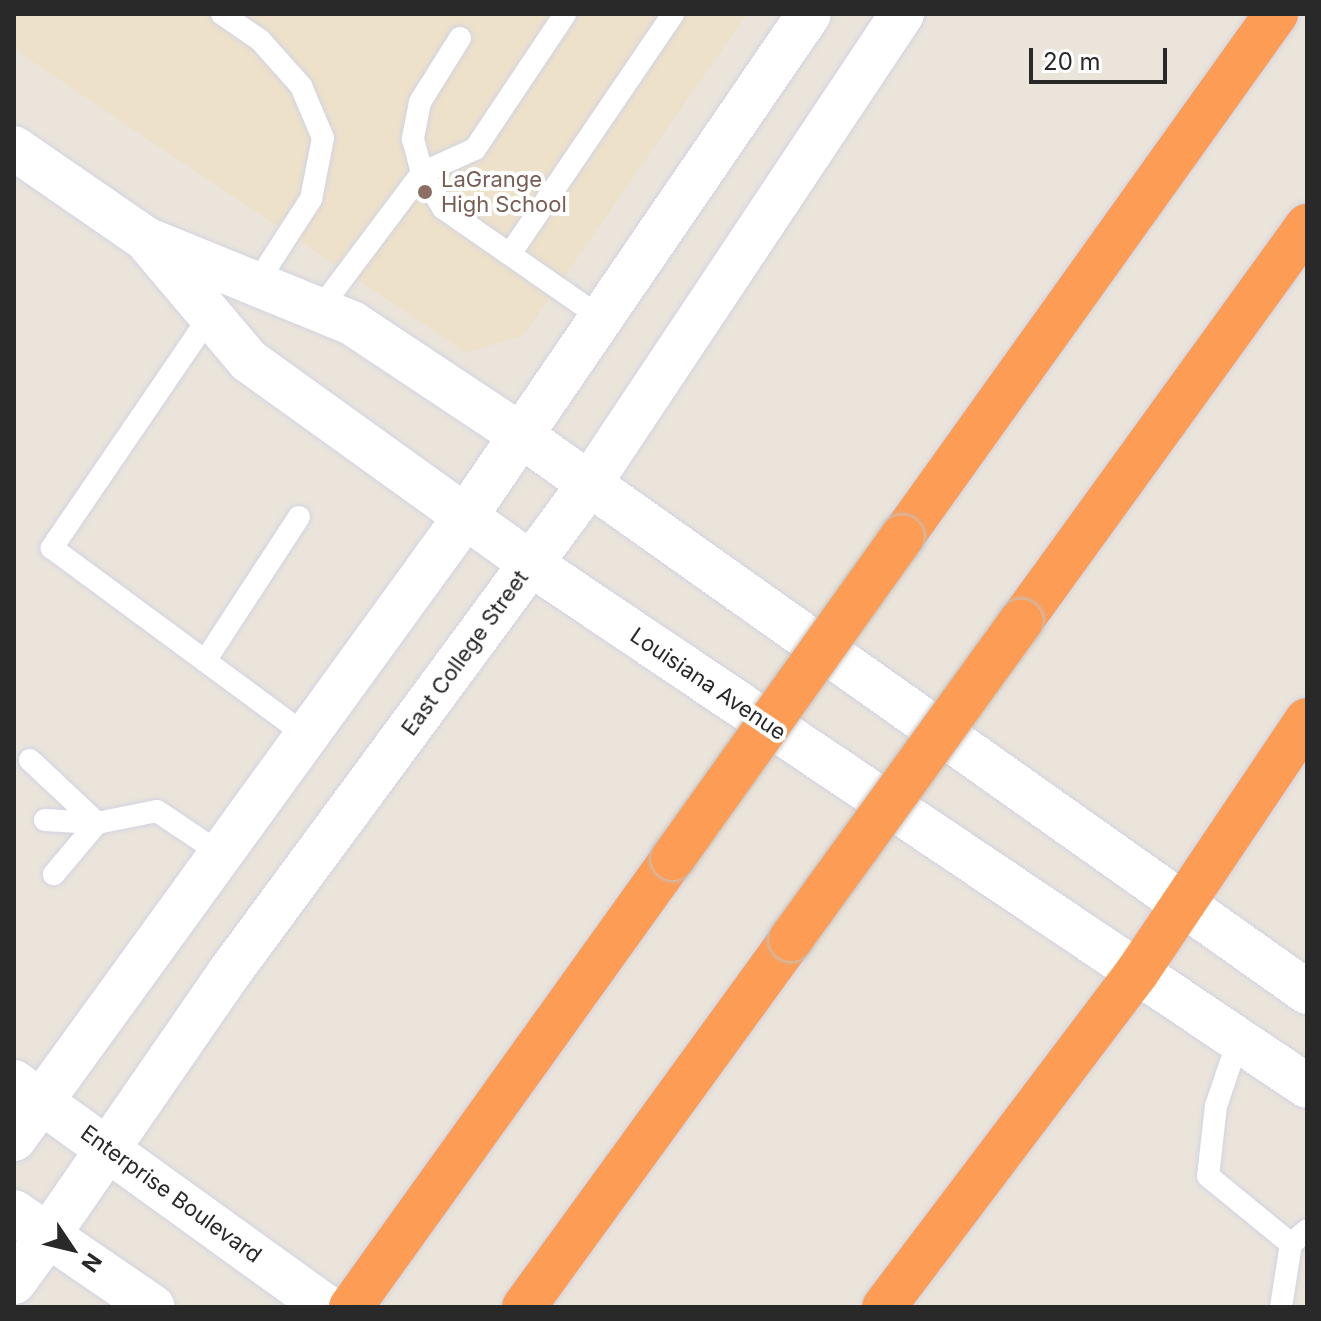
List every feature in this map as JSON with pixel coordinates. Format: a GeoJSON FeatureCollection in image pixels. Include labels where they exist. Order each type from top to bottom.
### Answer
{"type":"FeatureCollection","features":[{"type":"Feature","properties":{"kind":"highway"},"geometry":{"type":"LineString","coordinates":[[351,1307],[1276,14]]}},
{"type":"Feature","properties":{"kind":"highway"},"geometry":{"type":"LineString","coordinates":[[524,1307],[1307,226]]}},
{"type":"Feature","properties":{"kind":"highway"},"geometry":{"type":"LineString","coordinates":[[884,1307],[1136,974],[1307,720]]}},
{"type":"Feature","properties":{"kind":"main road"},"geometry":{"type":"LineString","coordinates":[[14,1139],[28,1092],[221,854],[307,736],[465,517],[809,14]]}},
{"type":"Feature","properties":{"kind":"main road","name":"East College Street"},"geometry":{"type":"LineString","coordinates":[[14,1282],[31,1223],[107,1148],[588,486],[902,14]]}},
{"type":"Feature","properties":{"kind":"main road","name":"Louisiana Avenue"},"geometry":{"type":"LineString","coordinates":[[14,148],[146,239],[352,323],[519,434],[588,486],[1186,903],[1307,992]]}},
{"type":"Feature","properties":{"kind":"main road","name":"Louisiana Avenue"},"geometry":{"type":"LineString","coordinates":[[146,239],[249,361],[531,564],[1136,974],[1307,1086]]}},
{"type":"Feature","properties":{"kind":"main road","name":"Enterprise Boulevard"},"geometry":{"type":"LineString","coordinates":[[28,1092],[326,1307]]}},
{"type":"Feature","properties":{"kind":"main road"},"geometry":{"type":"LineString","coordinates":[[31,1223],[153,1307]]}},
{"type":"Feature","properties":{"kind":"lane"},"geometry":{"type":"LineString","coordinates":[[222,14],[260,40],[301,86],[323,138],[311,199],[256,284]]}},
{"type":"Feature","properties":{"kind":"lane"},"geometry":{"type":"LineString","coordinates":[[319,310],[422,173],[475,149],[565,14]]}},
{"type":"Feature","properties":{"kind":"lane"},"geometry":{"type":"LineString","coordinates":[[510,254],[673,14]]}},
{"type":"Feature","properties":{"kind":"lane"},"geometry":{"type":"LineString","coordinates":[[460,38],[420,102],[413,139],[422,173],[443,208],[600,317]]}},
{"type":"Feature","properties":{"kind":"lane"},"geometry":{"type":"LineString","coordinates":[[210,316],[52,548],[307,736]]}},
{"type":"Feature","properties":{"kind":"lane"},"geometry":{"type":"LineString","coordinates":[[205,661],[299,517]]}},
{"type":"Feature","properties":{"kind":"lane"},"geometry":{"type":"LineString","coordinates":[[30,760],[97,823]]}},
{"type":"Feature","properties":{"kind":"lane"},"geometry":{"type":"LineString","coordinates":[[45,820],[97,823],[157,811],[221,854]]}},
{"type":"Feature","properties":{"kind":"lane"},"geometry":{"type":"LineString","coordinates":[[54,874],[97,823]]}},
{"type":"Feature","properties":{"kind":"lane"},"geometry":{"type":"LineString","coordinates":[[1238,1041],[1216,1106],[1208,1176],[1299,1237],[1281,1307]]}},
{"type":"Feature","properties":{"kind":"shaded area","name":"LaGrange High School"},"geometry":{"type":"Polygon","coordinates":[[[14,14],[747,14],[524,335],[466,353],[14,49],[14,14]]]}},
{"type":"Feature","properties":{"kind":"place","name":"LaGrange High School"},"geometry":{"type":"Point","coordinates":[425,192]}}]}
